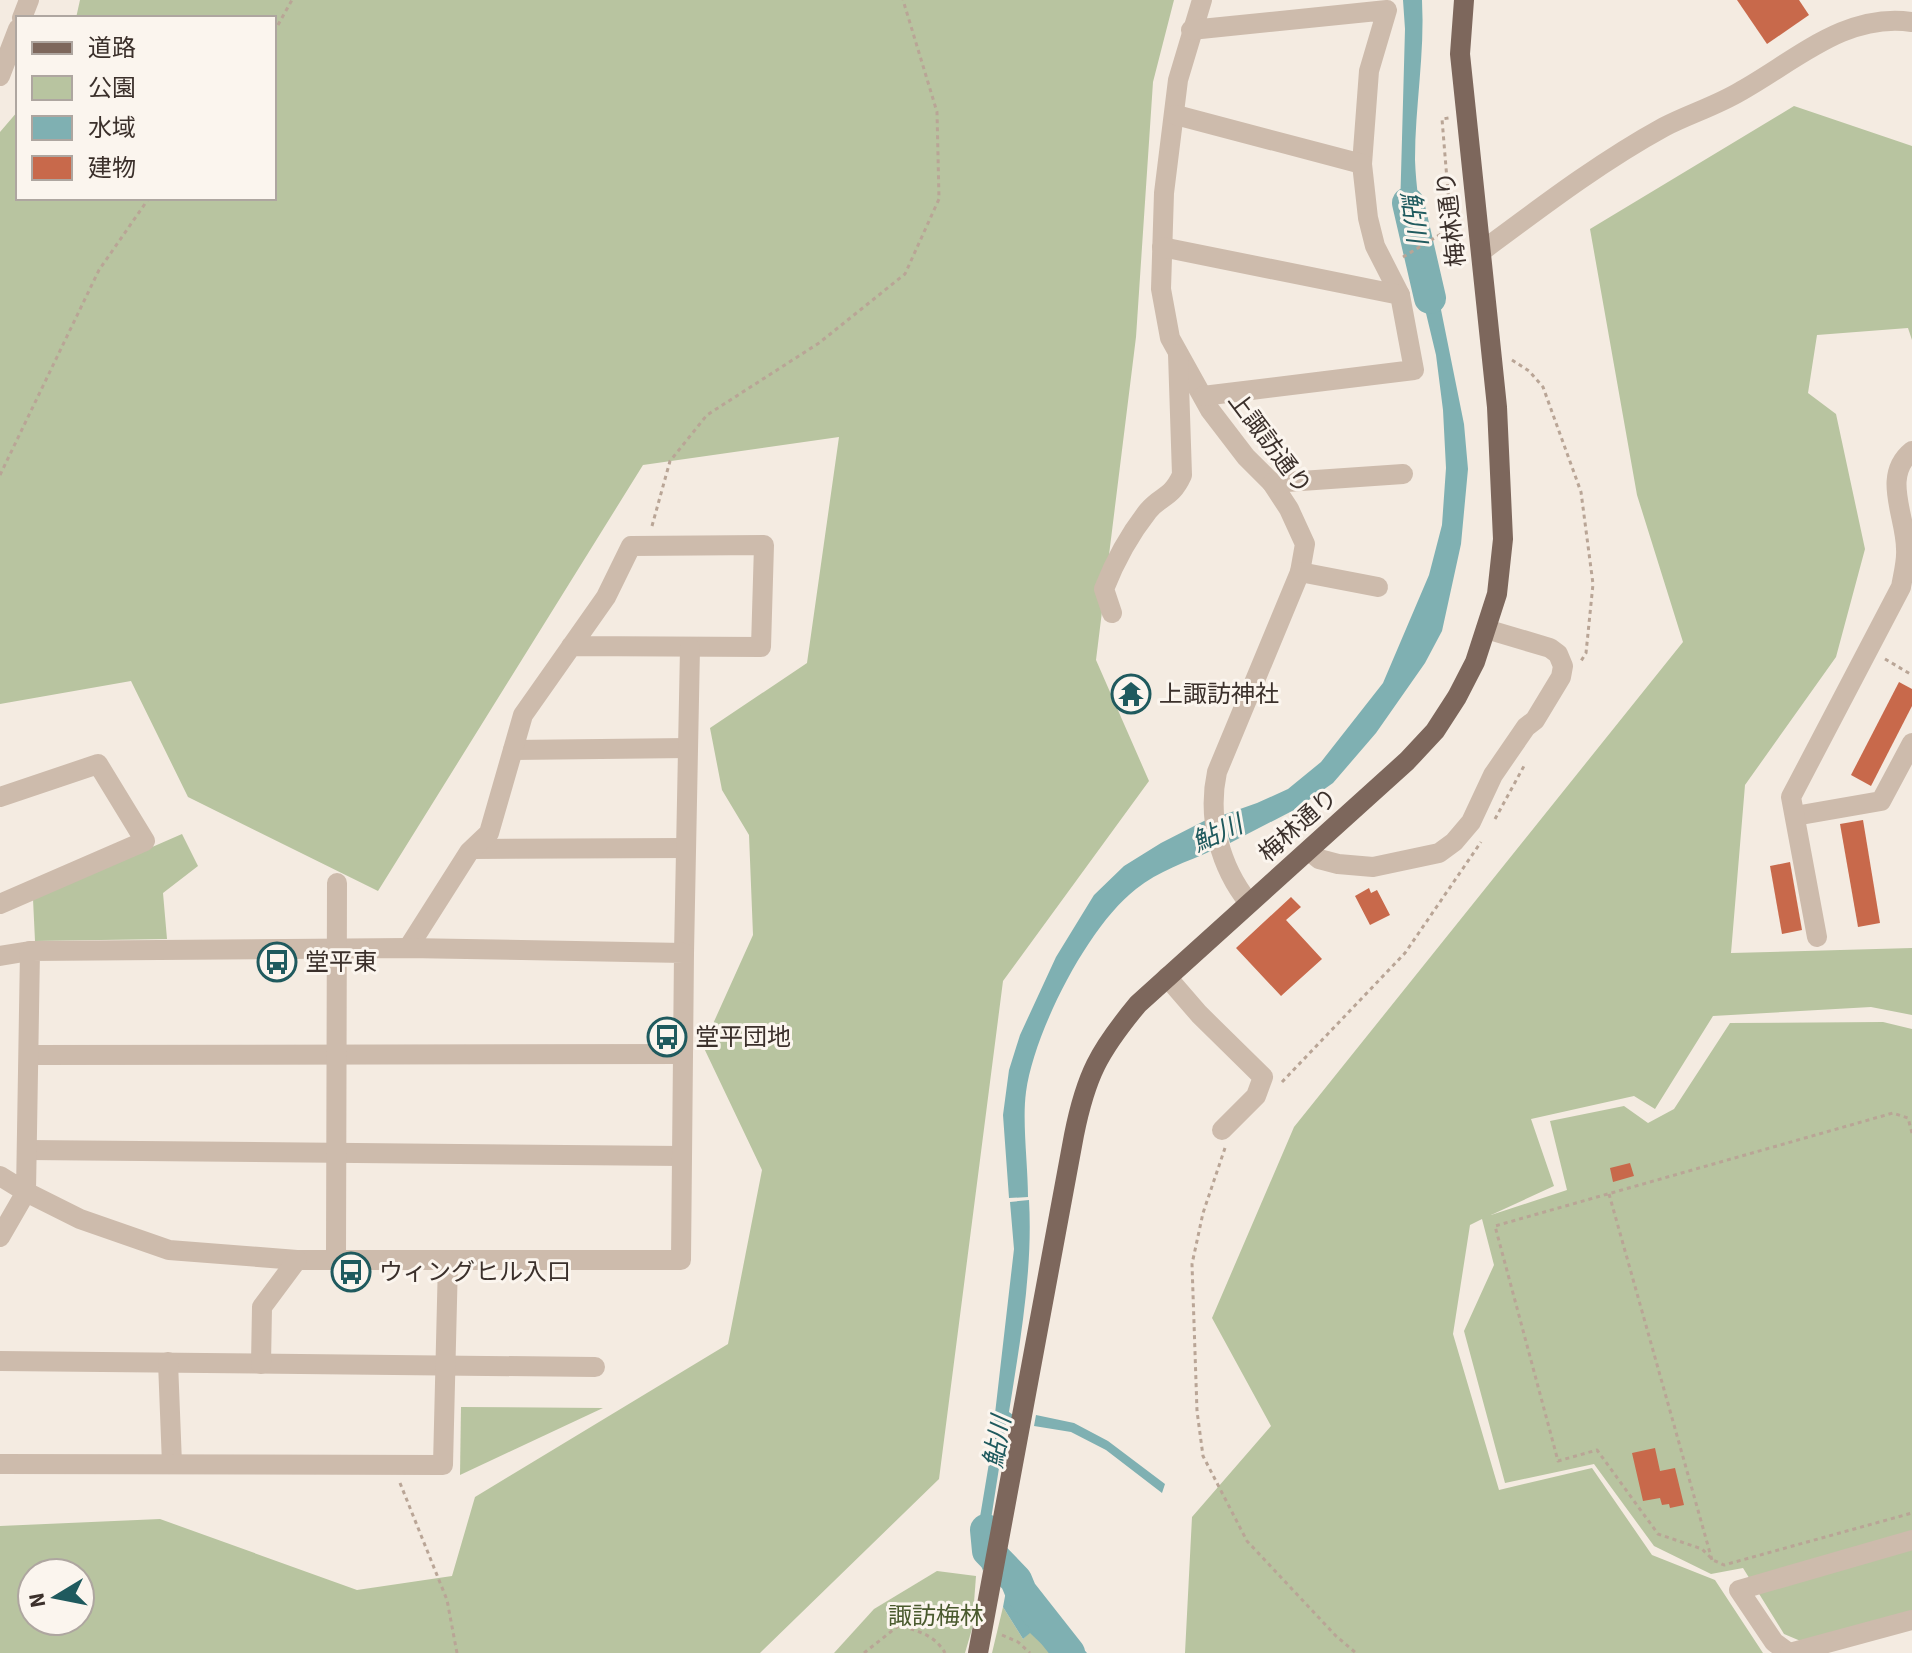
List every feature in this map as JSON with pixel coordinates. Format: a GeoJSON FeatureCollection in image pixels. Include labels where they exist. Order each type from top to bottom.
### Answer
{"type":"FeatureCollection","features":[{"type":"Feature","properties":{"kind":"main road","name":"梅林通り"},"geometry":{"type":"LineString","coordinates":[[978,1653],[1081,1102],[1094,1066],[1108,1040],[1138,1004],[1378,789],[1435,731],[1475,662],[1497,594],[1503,539],[1497,407],[1460,54],[1464,0]]}},
{"type":"Feature","properties":{"kind":"street","name":"上諏訪通り"},"geometry":{"type":"LineString","coordinates":[[1202,0],[1178,80],[1164,193],[1161,289],[1170,338],[1210,410],[1246,457],[1272,483],[1289,509],[1305,544],[1300,572],[1217,772],[1213,793],[1213,812],[1223,854],[1234,885],[1249,903]]}},
{"type":"Feature","properties":{"kind":"street"},"geometry":{"type":"LineString","coordinates":[[1191,30],[1387,10],[1369,71],[1362,164],[1368,218],[1375,246],[1400,295],[1414,370],[1203,396]]}},
{"type":"Feature","properties":{"kind":"street"},"geometry":{"type":"LineString","coordinates":[[1482,251],[1633,145],[1667,125],[1741,92],[1844,30],[1867,21],[1899,19],[1912,22]]}},
{"type":"Feature","properties":{"kind":"street"},"geometry":{"type":"LineString","coordinates":[[0,76],[16,34]]}},
{"type":"Feature","properties":{"kind":"street"},"geometry":{"type":"LineString","coordinates":[[1176,115],[1362,164]]}},
{"type":"Feature","properties":{"kind":"street"},"geometry":{"type":"LineString","coordinates":[[1162,247],[1400,295]]}},
{"type":"Feature","properties":{"kind":"street"},"geometry":{"type":"LineString","coordinates":[[1112,613],[1104,589],[1124,545],[1151,507],[1175,489],[1182,475],[1177,350]]}},
{"type":"Feature","properties":{"kind":"street"},"geometry":{"type":"LineString","coordinates":[[1817,937],[1791,797],[1901,587],[1906,550],[1895,478],[1903,458],[1912,451]]}},
{"type":"Feature","properties":{"kind":"street"},"geometry":{"type":"LineString","coordinates":[[1272,483],[1403,474]]}},
{"type":"Feature","properties":{"kind":"street"},"geometry":{"type":"LineString","coordinates":[[408,948],[473,849],[489,833],[523,715],[571,646],[606,597],[631,546],[764,545],[761,647],[571,646]]}},
{"type":"Feature","properties":{"kind":"street"},"geometry":{"type":"LineString","coordinates":[[1300,572],[1378,587]]}},
{"type":"Feature","properties":{"kind":"street"},"geometry":{"type":"LineString","coordinates":[[1309,851],[1319,859],[1338,864],[1373,867],[1439,853],[1454,842],[1471,822],[1493,775],[1526,727],[1535,720],[1561,677],[1563,666],[1558,654],[1550,648],[1486,629]]}},
{"type":"Feature","properties":{"kind":"street"},"geometry":{"type":"LineString","coordinates":[[0,1176],[80,1219],[169,1250],[297,1260],[681,1260],[690,648]]}},
{"type":"Feature","properties":{"kind":"street"},"geometry":{"type":"LineString","coordinates":[[1795,816],[1881,801],[1912,743]]}},
{"type":"Feature","properties":{"kind":"street"},"geometry":{"type":"LineString","coordinates":[[513,750],[688,748]]}},
{"type":"Feature","properties":{"kind":"street"},"geometry":{"type":"LineString","coordinates":[[0,797],[98,764],[145,841],[0,904]]}},
{"type":"Feature","properties":{"kind":"street"},"geometry":{"type":"LineString","coordinates":[[473,849],[686,848]]}},
{"type":"Feature","properties":{"kind":"street"},"geometry":{"type":"LineString","coordinates":[[336,1260],[337,883]]}},
{"type":"Feature","properties":{"kind":"street"},"geometry":{"type":"LineString","coordinates":[[0,956],[30,951],[336,948],[684,953]]}},
{"type":"Feature","properties":{"kind":"street"},"geometry":{"type":"LineString","coordinates":[[0,1237],[26,1192],[30,951]]}},
{"type":"Feature","properties":{"kind":"street"},"geometry":{"type":"LineString","coordinates":[[1167,977],[1199,1014],[1263,1077],[1256,1096],[1224,1138]]}},
{"type":"Feature","properties":{"kind":"street"},"geometry":{"type":"LineString","coordinates":[[29,1055],[683,1054]]}},
{"type":"Feature","properties":{"kind":"street"},"geometry":{"type":"LineString","coordinates":[[27,1150],[682,1156]]}},
{"type":"Feature","properties":{"kind":"street"},"geometry":{"type":"LineString","coordinates":[[261,1364],[262,1307],[297,1260]]}},
{"type":"Feature","properties":{"kind":"street"},"geometry":{"type":"LineString","coordinates":[[0,1464],[443,1465],[448,1261]]}},
{"type":"Feature","properties":{"kind":"street"},"geometry":{"type":"LineString","coordinates":[[0,1361],[595,1367]]}},
{"type":"Feature","properties":{"kind":"street"},"geometry":{"type":"LineString","coordinates":[[168,1362],[172,1464]]}},
{"type":"Feature","properties":{"kind":"street"},"geometry":{"type":"LineString","coordinates":[[1912,1540],[1739,1590],[1774,1642],[1790,1653],[1912,1620]]}},
{"type":"Feature","properties":{"kind":"path"},"geometry":{"type":"LineString","coordinates":[[276,28],[292,0]]}},
{"type":"Feature","properties":{"kind":"path"},"geometry":{"type":"LineString","coordinates":[[651,529],[670,461],[707,415],[819,343],[905,274],[939,199],[937,112],[903,0]]}},
{"type":"Feature","properties":{"kind":"path"},"geometry":{"type":"LineString","coordinates":[[1397,261],[1451,228],[1442,119],[1450,118]]}},
{"type":"Feature","properties":{"kind":"path"},"geometry":{"type":"LineString","coordinates":[[0,475],[99,270],[148,200]]}},
{"type":"Feature","properties":{"kind":"path"},"geometry":{"type":"LineString","coordinates":[[1511,359],[1529,371],[1543,387],[1581,492],[1593,584],[1586,653],[1578,667]]}},
{"type":"Feature","properties":{"kind":"path"},"geometry":{"type":"LineString","coordinates":[[1868,649],[1912,675]]}},
{"type":"Feature","properties":{"kind":"path"},"geometry":{"type":"LineString","coordinates":[[1489,830],[1526,762]]}},
{"type":"Feature","properties":{"kind":"path"},"geometry":{"type":"LineString","coordinates":[[1281,1083],[1405,953],[1481,842]]}},
{"type":"Feature","properties":{"kind":"path"},"geometry":{"type":"LineString","coordinates":[[1912,1133],[1908,1118],[1893,1113],[1495,1226],[1558,1461],[1597,1450],[1658,1534],[1702,1549],[1713,1560],[1724,1565],[1912,1513]]}},
{"type":"Feature","properties":{"kind":"path"},"geometry":{"type":"LineString","coordinates":[[1224,1138],[1192,1264],[1197,1411],[1203,1456],[1247,1541],[1336,1636],[1356,1653]]}},
{"type":"Feature","properties":{"kind":"path"},"geometry":{"type":"LineString","coordinates":[[1609,1194],[1713,1560]]}},
{"type":"Feature","properties":{"kind":"path"},"geometry":{"type":"LineString","coordinates":[[399,1480],[447,1600],[457,1653]]}},
{"type":"Feature","properties":{"kind":"path"},"geometry":{"type":"LineString","coordinates":[[864,1653],[898,1626],[919,1630],[940,1644],[945,1653]]}},
{"type":"Feature","properties":{"kind":"path"},"geometry":{"type":"LineString","coordinates":[[984,1627],[1018,1642],[1030,1653]]}},
{"type":"Feature","properties":{"kind":"green space"},"geometry":{"type":"Polygon","coordinates":[[[80,0],[1174,0],[1153,82],[1136,337],[1096,660],[1149,781],[1003,981],[939,1479],[760,1653],[0,1653],[0,1526],[160,1519],[357,1590],[452,1576],[475,1497],[728,1344],[762,1170],[703,1046],[753,935],[749,835],[722,790],[710,728],[807,663],[839,437],[643,465],[378,891],[188,797],[131,681],[0,704],[0,132],[16,113],[16,200],[276,200],[276,16],[76,16],[80,0]]]}},
{"type":"Feature","properties":{"kind":"green space"},"geometry":{"type":"Polygon","coordinates":[[[1794,106],[1912,146],[1912,340],[1908,328],[1817,335],[1808,393],[1836,414],[1865,549],[1836,657],[1745,785],[1731,953],[1912,948],[1912,1015],[1871,1007],[1713,1016],[1655,1109],[1634,1096],[1531,1119],[1554,1186],[1491,1215],[1567,1190],[1550,1121],[1624,1106],[1648,1123],[1674,1109],[1730,1023],[1883,1022],[1912,1029],[1912,1613],[1803,1642],[1784,1634],[1743,1568],[1711,1574],[1654,1546],[1594,1464],[1505,1483],[1464,1331],[1494,1265],[1482,1219],[1470,1225],[1453,1334],[1499,1490],[1592,1468],[1652,1555],[1715,1580],[1763,1653],[1185,1653],[1192,1517],[1271,1426],[1212,1318],[1294,1127],[1683,642],[1637,495],[1590,229],[1794,106]]]}},
{"type":"Feature","properties":{"kind":"green space"},"geometry":{"type":"Polygon","coordinates":[[[182,834],[198,866],[163,893],[167,939],[35,941],[33,899],[182,834]]]}},
{"type":"Feature","properties":{"kind":"green space"},"geometry":{"type":"Polygon","coordinates":[[[461,1407],[603,1408],[460,1475],[461,1407]]]}},
{"type":"Feature","properties":{"kind":"green space","name":"諏訪梅林"},"geometry":{"type":"Polygon","coordinates":[[[937,1571],[976,1576],[972,1629],[965,1653],[834,1653],[874,1609],[937,1571]]]}},
{"type":"Feature","properties":{"kind":"green space","name":"諏訪梅林"},"geometry":{"type":"Polygon","coordinates":[[[1003,1607],[1023,1639],[1030,1632],[1051,1653],[992,1653],[1003,1607]]]}},
{"type":"Feature","properties":{"kind":"water"},"geometry":{"type":"Polygon","coordinates":[[[1403,0],[1422,0],[1423,20],[1415,160],[1425,239],[1409,250],[1400,211],[1405,29],[1403,0]]]}},
{"type":"Feature","properties":{"kind":"water"},"geometry":{"type":"Polygon","coordinates":[[[1429,250],[1464,424],[1468,469],[1461,544],[1442,631],[1425,663],[1376,733],[1333,783],[1296,809],[1230,843],[1223,815],[1288,789],[1321,762],[1383,683],[1429,575],[1442,525],[1446,468],[1436,355],[1413,259],[1429,250]]]}},
{"type":"Feature","properties":{"kind":"water"},"geometry":{"type":"Polygon","coordinates":[[[1206,820],[1213,850],[1163,872],[1136,889],[1100,928],[1066,982],[1040,1040],[1026,1092],[1028,1197],[1009,1198],[1003,1115],[1009,1070],[1020,1035],[1056,957],[1094,895],[1124,866],[1206,820]]]}},
{"type":"Feature","properties":{"kind":"water"},"geometry":{"type":"Polygon","coordinates":[[[1029,1200],[1027,1279],[1009,1412],[1013,1415],[1012,1421],[1006,1423],[983,1571],[978,1556],[978,1529],[990,1457],[1014,1249],[1010,1202],[1029,1200]]]}},
{"type":"Feature","properties":{"kind":"water"},"geometry":{"type":"Polygon","coordinates":[[[1036,1415],[1074,1423],[1108,1441],[1165,1484],[1162,1493],[1106,1450],[1071,1432],[1034,1426],[1036,1415]]]}},
{"type":"Feature","properties":{"kind":"water"},"geometry":{"type":"Polygon","coordinates":[[[1012,1559],[1033,1593],[1087,1653],[1051,1653],[1030,1633],[1023,1639],[1003,1607],[1012,1559]]]}},
{"type":"Feature","properties":{"kind":"building"},"geometry":{"type":"Polygon","coordinates":[[[1737,0],[1799,0],[1809,15],[1767,44],[1737,0]]]}},
{"type":"Feature","properties":{"kind":"building"},"geometry":{"type":"Polygon","coordinates":[[[1899,682],[1912,689],[1912,706],[1871,786],[1851,775],[1899,682]]]}},
{"type":"Feature","properties":{"kind":"building"},"geometry":{"type":"Polygon","coordinates":[[[1863,820],[1880,923],[1858,927],[1840,824],[1863,820]]]}},
{"type":"Feature","properties":{"kind":"building"},"geometry":{"type":"Polygon","coordinates":[[[1790,862],[1802,930],[1782,934],[1770,866],[1790,862]]]}},
{"type":"Feature","properties":{"kind":"building"},"geometry":{"type":"Polygon","coordinates":[[[1369,888],[1371,893],[1377,890],[1390,915],[1370,925],[1355,896],[1369,888]]]}},
{"type":"Feature","properties":{"kind":"building"},"geometry":{"type":"Polygon","coordinates":[[[1291,897],[1301,907],[1286,920],[1322,959],[1281,996],[1236,948],[1291,897]]]}},
{"type":"Feature","properties":{"kind":"building"},"geometry":{"type":"Polygon","coordinates":[[[1630,1163],[1634,1176],[1613,1182],[1610,1168],[1630,1163]]]}},
{"type":"Feature","properties":{"kind":"building"},"geometry":{"type":"Polygon","coordinates":[[[1655,1448],[1660,1471],[1675,1468],[1684,1505],[1670,1508],[1669,1504],[1662,1505],[1660,1498],[1643,1501],[1632,1453],[1655,1448]]]}},
{"type":"Feature","properties":{"kind":"waterway","name":"鮎川"},"geometry":{"type":"LineString","coordinates":[[1408,203],[1430,298]]}},
{"type":"Feature","properties":{"kind":"waterway","name":"鮎川"},"geometry":{"type":"LineString","coordinates":[[986,1530],[988,1551],[1016,1580],[1021,1592],[1069,1653]]}},
{"type":"Feature","properties":{"kind":"place","name":"上諏訪神社"},"geometry":{"type":"Point","coordinates":[1131,694]}},
{"type":"Feature","properties":{"kind":"place","name":"堂平東"},"geometry":{"type":"Point","coordinates":[277,962]}},
{"type":"Feature","properties":{"kind":"place","name":"堂平団地"},"geometry":{"type":"Point","coordinates":[667,1037]}},
{"type":"Feature","properties":{"kind":"place","name":"ウィングヒル入口"},"geometry":{"type":"Point","coordinates":[351,1272]}}]}
